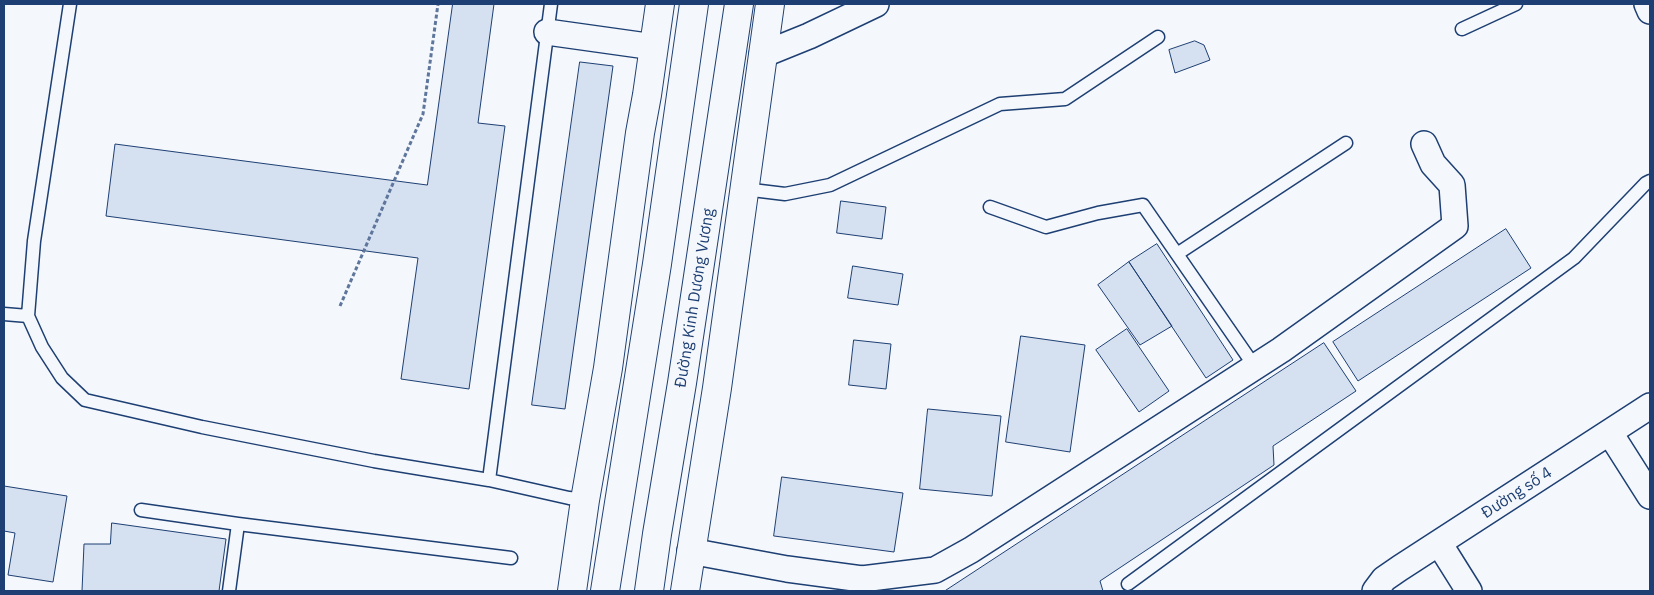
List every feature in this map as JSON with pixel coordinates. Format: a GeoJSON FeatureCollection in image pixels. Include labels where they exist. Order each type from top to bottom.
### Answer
{"type":"FeatureCollection","features":[{"type":"Feature","properties":{"kind":"main road"},"geometry":{"type":"LineString","coordinates":[[572,591],[585,500],[608,368],[660,4]]}},
{"type":"Feature","properties":{"kind":"main road"},"geometry":{"type":"LineString","coordinates":[[604,591],[657,264],[694,4]]}},
{"type":"Feature","properties":{"kind":"main road","name":"Đường Kinh Dương Vương"},"geometry":{"type":"LineString","coordinates":[[649,591],[740,4]]}},
{"type":"Feature","properties":{"kind":"main road","name":"Đường Kinh Dương Vương"},"geometry":{"type":"LineString","coordinates":[[685,591],[717,388],[770,4]]}},
{"type":"Feature","properties":{"kind":"main road"},"geometry":{"type":"LineString","coordinates":[[654,46],[732,57],[762,55]]}},
{"type":"Feature","properties":{"kind":"main road"},"geometry":{"type":"LineString","coordinates":[[585,500],[616,510],[690,551]]}},
{"type":"Feature","properties":{"kind":"street"},"geometry":{"type":"LineString","coordinates":[[762,55],[810,36],[876,4]]}},
{"type":"Feature","properties":{"kind":"street"},"geometry":{"type":"LineString","coordinates":[[1647,4],[1650,11]]}},
{"type":"Feature","properties":{"kind":"street"},"geometry":{"type":"LineString","coordinates":[[547,32],[654,46]]}},
{"type":"Feature","properties":{"kind":"street"},"geometry":{"type":"LineString","coordinates":[[690,551],[786,569],[862,579],[935,570],[971,550],[1255,366],[1455,226],[1452,185],[1433,164],[1424,144]]}},
{"type":"Feature","properties":{"kind":"street","name":"Đường số 4"},"geometry":{"type":"LineString","coordinates":[[1379,585],[1439,543],[1650,406]]}},
{"type":"Feature","properties":{"kind":"street"},"geometry":{"type":"LineString","coordinates":[[1610,433],[1650,496]]}},
{"type":"Feature","properties":{"kind":"street"},"geometry":{"type":"LineString","coordinates":[[1439,543],[1469,591]]}},
{"type":"Feature","properties":{"kind":"lane"},"geometry":{"type":"LineString","coordinates":[[70,4],[36,231],[28,316],[42,347],[62,378],[85,400],[374,461],[489,480],[585,500]]}},
{"type":"Feature","properties":{"kind":"lane"},"geometry":{"type":"LineString","coordinates":[[489,480],[551,4]]}},
{"type":"Feature","properties":{"kind":"lane"},"geometry":{"type":"LineString","coordinates":[[1462,29],[1516,4]]}},
{"type":"Feature","properties":{"kind":"lane"},"geometry":{"type":"LineString","coordinates":[[744,189],[785,194],[830,186],[1000,104],[1064,99],[1158,37]]}},
{"type":"Feature","properties":{"kind":"lane"},"geometry":{"type":"LineString","coordinates":[[1176,254],[1346,143]]}},
{"type":"Feature","properties":{"kind":"lane"},"geometry":{"type":"LineString","coordinates":[[1128,584],[1574,258],[1650,181]]}},
{"type":"Feature","properties":{"kind":"lane"},"geometry":{"type":"LineString","coordinates":[[990,207],[1046,227],[1098,213],[1143,204],[1255,366]]}},
{"type":"Feature","properties":{"kind":"lane"},"geometry":{"type":"LineString","coordinates":[[4,314],[28,316]]}},
{"type":"Feature","properties":{"kind":"lane"},"geometry":{"type":"LineString","coordinates":[[142,510],[511,558]]}},
{"type":"Feature","properties":{"kind":"lane"},"geometry":{"type":"LineString","coordinates":[[229,591],[238,524]]}},
{"type":"Feature","properties":{"kind":"path"},"geometry":{"type":"LineString","coordinates":[[340,306],[423,114],[438,4]]}},
{"type":"Feature","properties":{"kind":"building"},"geometry":{"type":"Polygon","coordinates":[[[453,4],[494,4],[478,123],[505,126],[469,389],[401,379],[418,258],[106,216],[115,144],[427,185],[453,4]]]}},
{"type":"Feature","properties":{"kind":"building"},"geometry":{"type":"Polygon","coordinates":[[[1195,41],[1204,45],[1210,60],[1175,73],[1169,50],[1195,41]]]}},
{"type":"Feature","properties":{"kind":"building"},"geometry":{"type":"Polygon","coordinates":[[[580,62],[613,66],[565,409],[532,405],[580,62]]]}},
{"type":"Feature","properties":{"kind":"building"},"geometry":{"type":"Polygon","coordinates":[[[841,201],[886,207],[882,239],[837,233],[841,201]]]}},
{"type":"Feature","properties":{"kind":"building"},"geometry":{"type":"Polygon","coordinates":[[[1506,229],[1531,268],[1358,381],[1333,342],[1506,229]]]}},
{"type":"Feature","properties":{"kind":"building"},"geometry":{"type":"Polygon","coordinates":[[[1157,244],[1233,360],[1206,378],[1129,262],[1157,244]]]}},
{"type":"Feature","properties":{"kind":"building"},"geometry":{"type":"Polygon","coordinates":[[[1129,262],[1172,326],[1140,345],[1098,285],[1129,262]]]}},
{"type":"Feature","properties":{"kind":"building"},"geometry":{"type":"Polygon","coordinates":[[[853,266],[903,274],[898,305],[848,298],[853,266]]]}},
{"type":"Feature","properties":{"kind":"building"},"geometry":{"type":"Polygon","coordinates":[[[1127,329],[1169,391],[1139,412],[1096,350],[1127,329]]]}},
{"type":"Feature","properties":{"kind":"building"},"geometry":{"type":"Polygon","coordinates":[[[1021,336],[1085,345],[1070,452],[1006,442],[1021,336]]]}},
{"type":"Feature","properties":{"kind":"building"},"geometry":{"type":"Polygon","coordinates":[[[854,340],[891,344],[886,389],[849,385],[854,340]]]}},
{"type":"Feature","properties":{"kind":"building"},"geometry":{"type":"Polygon","coordinates":[[[1324,343],[1356,391],[1273,446],[1274,465],[1100,581],[1103,591],[945,591],[1324,343]]]}},
{"type":"Feature","properties":{"kind":"building"},"geometry":{"type":"Polygon","coordinates":[[[928,409],[1001,416],[992,496],[920,489],[928,409]]]}},
{"type":"Feature","properties":{"kind":"building"},"geometry":{"type":"Polygon","coordinates":[[[782,477],[903,493],[894,552],[774,536],[782,477]]]}},
{"type":"Feature","properties":{"kind":"building"},"geometry":{"type":"Polygon","coordinates":[[[4,486],[67,496],[53,582],[8,575],[15,533],[4,531],[4,486]]]}},
{"type":"Feature","properties":{"kind":"building"},"geometry":{"type":"Polygon","coordinates":[[[112,523],[226,539],[219,591],[82,591],[84,544],[110,544],[112,523]]]}}]}
